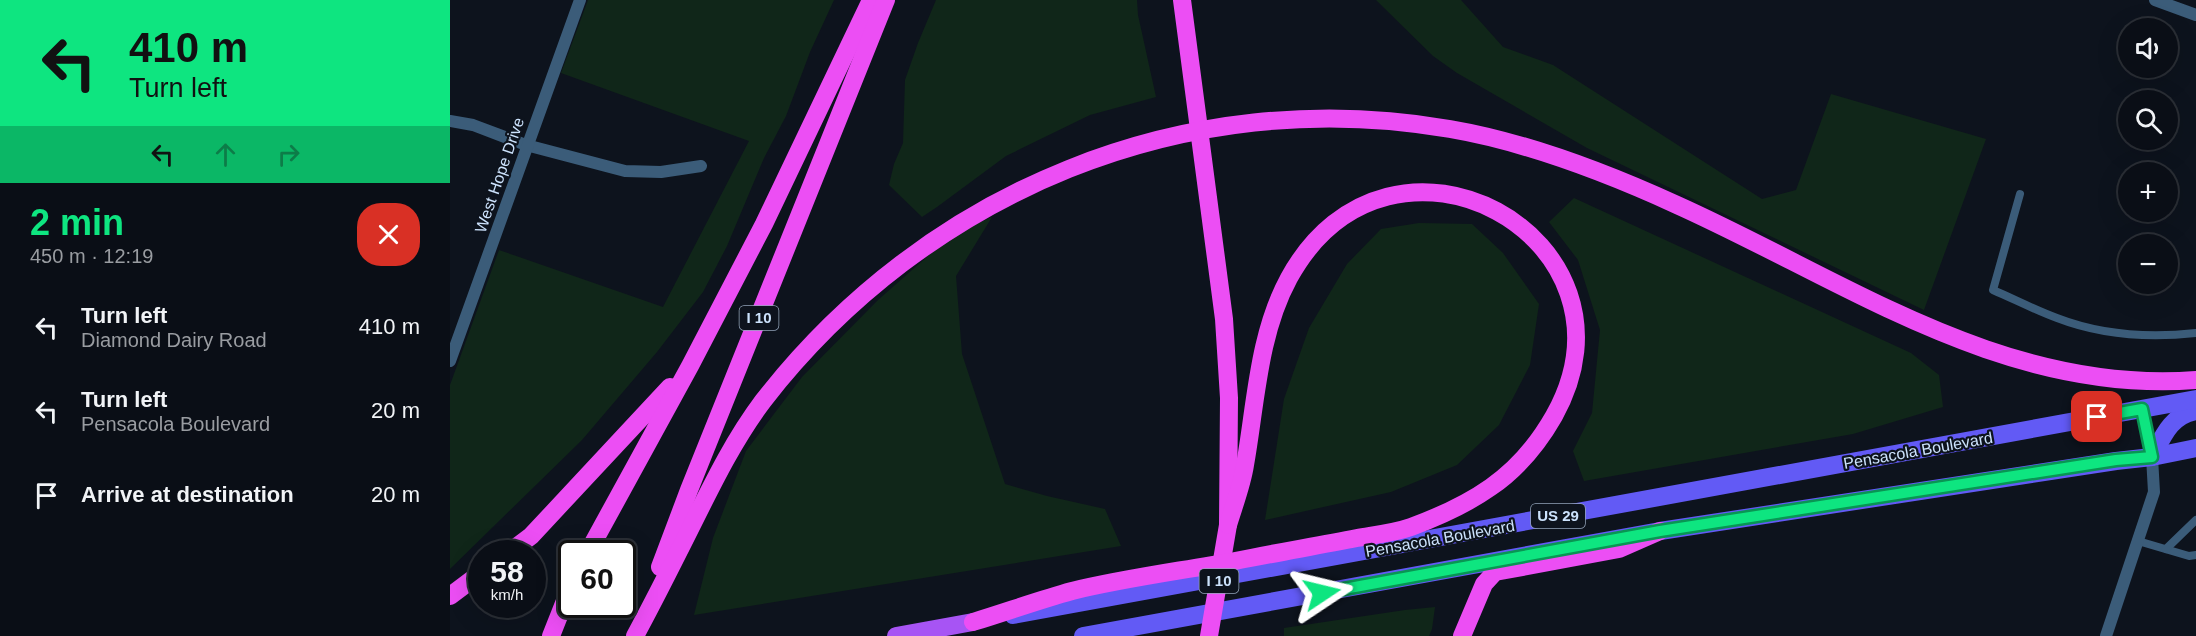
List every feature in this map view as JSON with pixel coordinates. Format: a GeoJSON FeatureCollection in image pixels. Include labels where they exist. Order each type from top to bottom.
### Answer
{"type":"FeatureCollection","features":[{"type":"Feature","properties":{"kind":"highway"},"geometry":{"type":"LineString","coordinates":[[595,540],[690,366],[764,224],[871,0]]}},
{"type":"Feature","properties":{"kind":"highway","name":"I 10"},"geometry":{"type":"LineString","coordinates":[[635,636],[689,490],[886,0]]}},
{"type":"Feature","properties":{"kind":"highway","name":"I 10"},"geometry":{"type":"LineString","coordinates":[[1182,0],[1224,319],[1228,398],[1228,525],[1209,636]]}},
{"type":"Feature","properties":{"kind":"highway"},"geometry":{"type":"LineString","coordinates":[[635,636],[727,454],[761,404],[799,357],[864,294],[936,238],[988,206],[1043,179],[1132,146],[1226,126],[1284,120],[1358,119],[1452,129],[1502,141],[1575,164],[1677,205],[1895,313],[1962,341],[2009,356],[2083,373],[2159,381],[2196,380]]}},
{"type":"Feature","properties":{"kind":"highway"},"geometry":{"type":"LineString","coordinates":[[973,622],[1072,591],[1408,528],[1474,498],[1493,486],[1514,469],[1546,429],[1564,395],[1573,361],[1575,339],[1569,299],[1560,276],[1536,239],[1504,213],[1481,202],[1458,195],[1415,192],[1394,195],[1354,210],[1336,223],[1319,239],[1291,275],[1270,324],[1245,470],[1228,525]]}},
{"type":"Feature","properties":{"kind":"highway"},"geometry":{"type":"LineString","coordinates":[[526,540],[690,366]]}},
{"type":"Feature","properties":{"kind":"highway"},"geometry":{"type":"LineString","coordinates":[[1462,636],[1484,584],[1495,572],[1618,549],[1660,531]]}},
{"type":"Feature","properties":{"kind":"highway"},"geometry":{"type":"LineString","coordinates":[[450,596],[468,582]]}},
{"type":"Feature","properties":{"kind":"highway"},"geometry":{"type":"LineString","coordinates":[[551,636],[558,618]]}},
{"type":"Feature","properties":{"kind":"highway","name":"Pensacola Boulevard"},"geometry":{"type":"LineString","coordinates":[[896,636],[973,622]]}},
{"type":"Feature","properties":{"kind":"main road","name":"Pensacola Boulevard"},"geometry":{"type":"LineString","coordinates":[[973,622],[2196,399]]}},
{"type":"Feature","properties":{"kind":"main road"},"geometry":{"type":"LineString","coordinates":[[2152,457],[2169,424],[2186,413],[2196,411]]}},
{"type":"Feature","properties":{"kind":"main road","name":"Pensacola Boulevard"},"geometry":{"type":"LineString","coordinates":[[1083,636],[1660,531],[2116,460],[2152,457],[2196,448]]}},
{"type":"Feature","properties":{"kind":"street","name":"West Hope Drive"},"geometry":{"type":"LineString","coordinates":[[450,361],[580,0]]}},
{"type":"Feature","properties":{"kind":"street"},"geometry":{"type":"LineString","coordinates":[[2155,0],[2196,15]]}},
{"type":"Feature","properties":{"kind":"street"},"geometry":{"type":"LineString","coordinates":[[450,121],[473,125],[526,145],[625,171],[661,172],[701,166]]}},
{"type":"Feature","properties":{"kind":"street"},"geometry":{"type":"LineString","coordinates":[[2106,636],[2154,492],[2152,457],[2142,409]]}},
{"type":"Feature","properties":{"kind":"lane"},"geometry":{"type":"LineString","coordinates":[[2020,194],[1993,290],[2058,319],[2119,334],[2196,333]]}},
{"type":"Feature","properties":{"kind":"lane"},"geometry":{"type":"LineString","coordinates":[[2166,549],[2196,520]]}},
{"type":"Feature","properties":{"kind":"lane"},"geometry":{"type":"LineString","coordinates":[[2138,541],[2189,556],[2196,555]]}},
{"type":"Feature","properties":{"kind":"green space"},"geometry":{"type":"Polygon","coordinates":[[[588,0],[834,0],[810,52],[786,116],[764,158],[727,246],[703,292],[657,352],[582,440],[480,540],[468,540],[468,551],[450,569],[450,385],[499,250],[663,307],[749,141],[561,73],[588,0]]]}},
{"type":"Feature","properties":{"kind":"green space"},"geometry":{"type":"Polygon","coordinates":[[[936,0],[1137,0],[1138,15],[1156,97],[1090,115],[1006,156],[922,217],[889,185],[894,164],[903,143],[905,80],[936,0]]]}},
{"type":"Feature","properties":{"kind":"green space"},"geometry":{"type":"Polygon","coordinates":[[[1376,0],[1461,0],[1503,47],[1553,65],[1762,199],[1796,190],[1831,94],[1986,139],[1924,310],[1587,148],[1457,73],[1433,56],[1376,0]]]}},
{"type":"Feature","properties":{"kind":"green space"},"geometry":{"type":"Polygon","coordinates":[[[1574,198],[1911,353],[1939,375],[1943,407],[1853,434],[1584,481],[1573,451],[1592,413],[1600,330],[1578,260],[1549,222],[1574,198]]]}},
{"type":"Feature","properties":{"kind":"green space"},"geometry":{"type":"Polygon","coordinates":[[[992,217],[956,276],[962,354],[1005,484],[1105,509],[1121,546],[694,615],[713,538],[746,451],[802,377],[878,300],[945,241],[992,217]]]}},
{"type":"Feature","properties":{"kind":"green space"},"geometry":{"type":"Polygon","coordinates":[[[1419,223],[1472,224],[1503,253],[1539,304],[1530,365],[1499,425],[1457,465],[1391,492],[1265,520],[1284,399],[1309,328],[1347,264],[1381,229],[1419,223]]]}},
{"type":"Feature","properties":{"kind":"green space"},"geometry":{"type":"Polygon","coordinates":[[[1435,607],[1429,636],[1284,636],[1284,628],[1435,607]]]}},
{"type":"Feature","properties":{"kind":"route"},"geometry":{"type":"LineString","coordinates":[[1322,593],[1660,531],[2116,460],[2152,457],[2142,409],[2097,417]]}}]}
